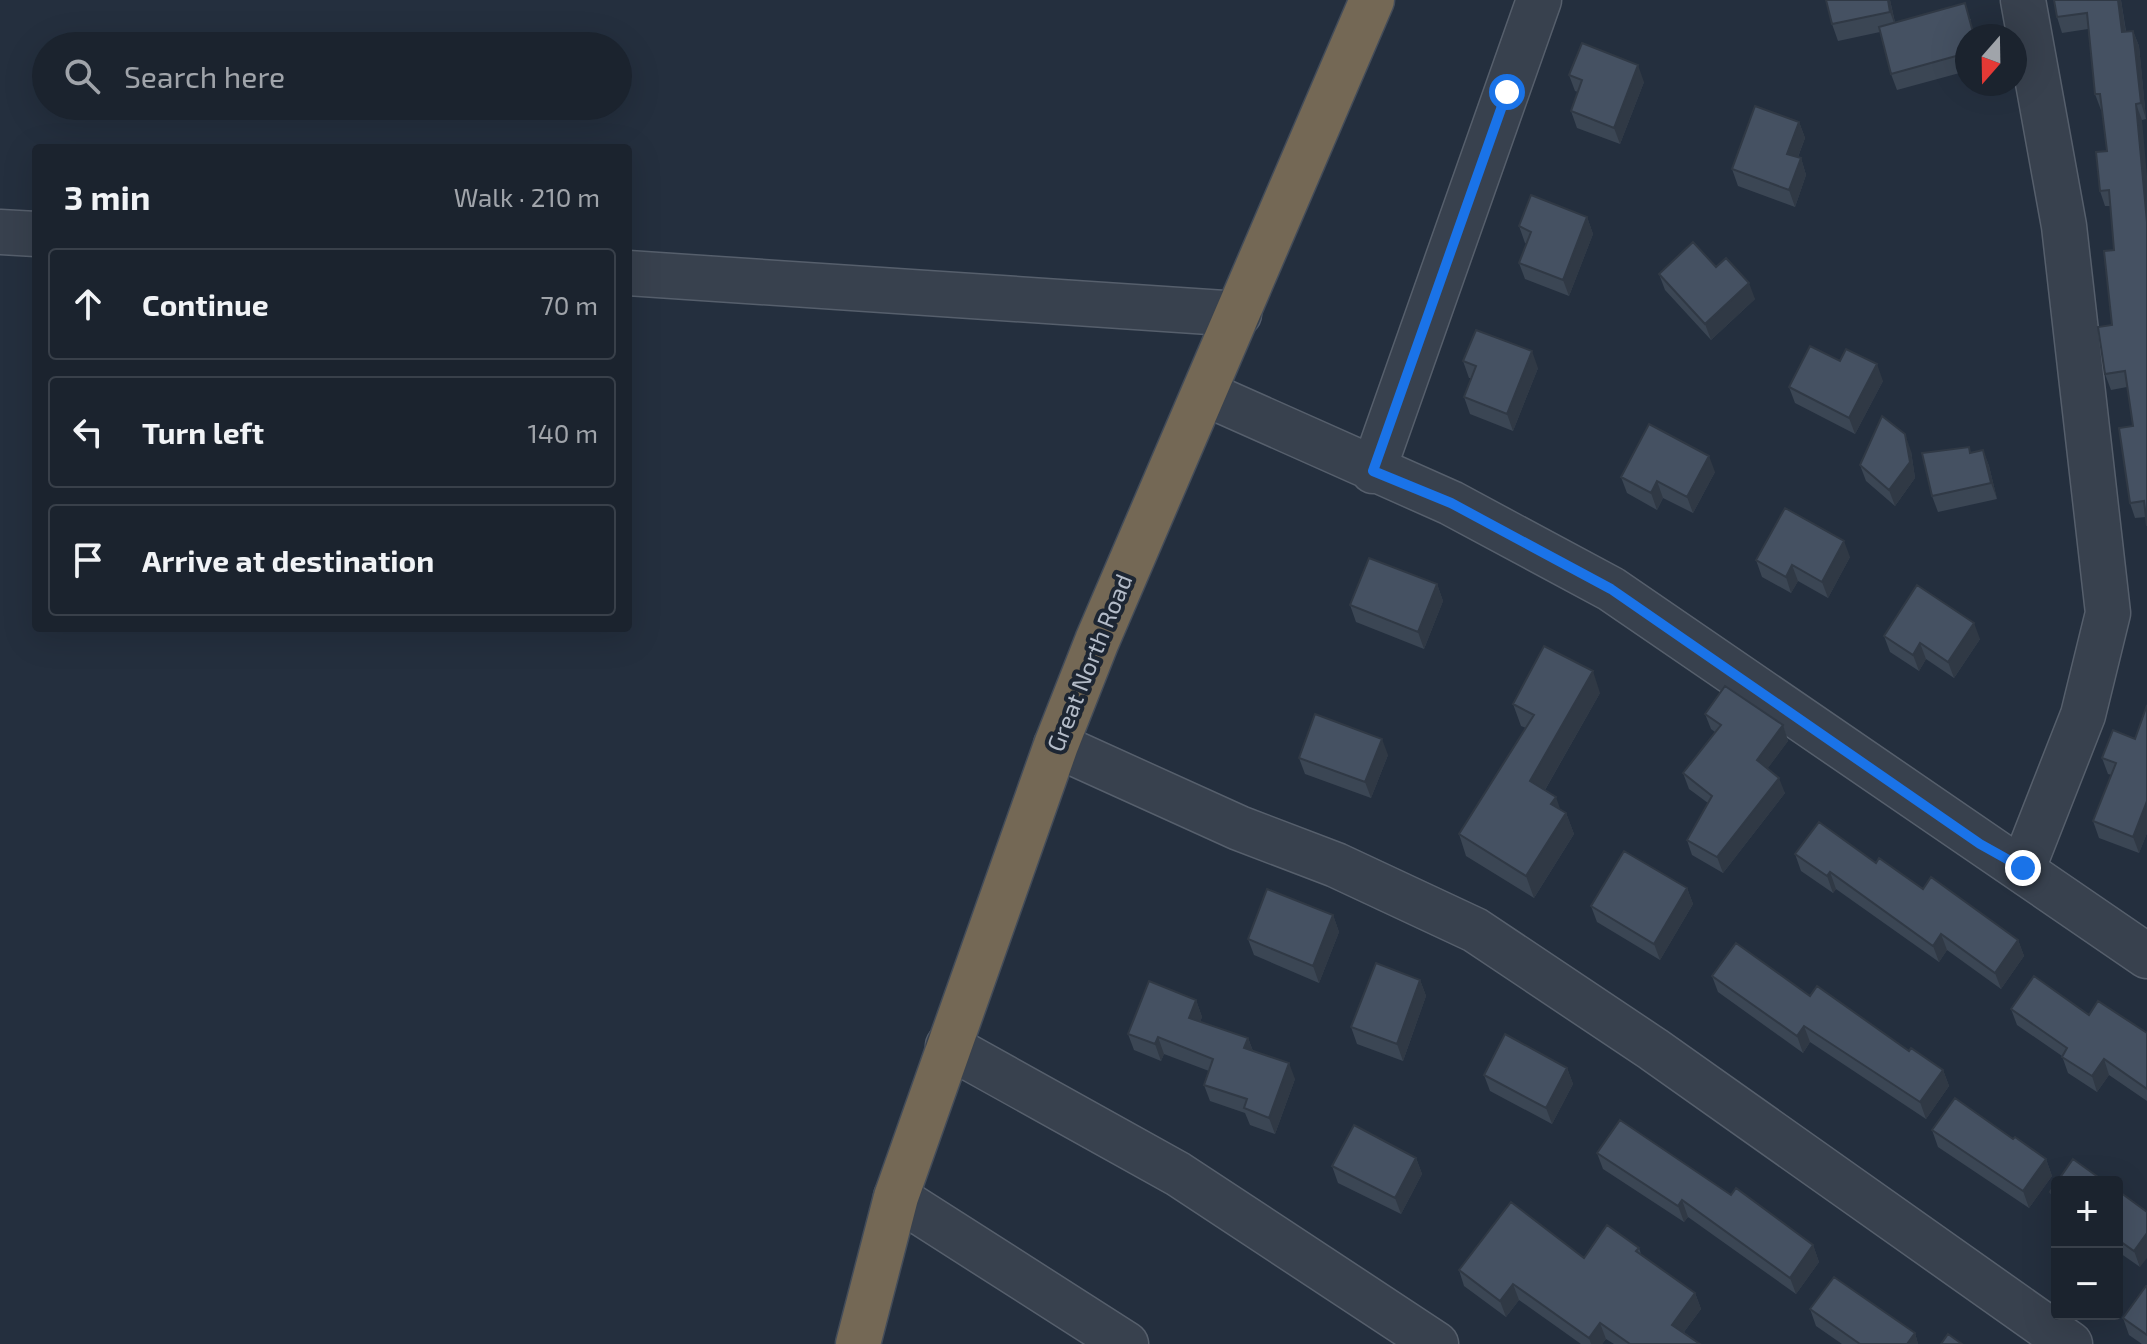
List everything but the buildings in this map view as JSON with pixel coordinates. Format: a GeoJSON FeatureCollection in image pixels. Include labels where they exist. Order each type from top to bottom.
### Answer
{"type":"FeatureCollection","features":[{"type":"Feature","properties":{"kind":"highway","name":"Great North Road"},"geometry":{"type":"LineString","coordinates":[[858,1344],[896,1197],[1056,745],[1372,0]]}},
{"type":"Feature","properties":{"kind":"street"},"geometry":{"type":"LineString","coordinates":[[1373,471],[1539,0]]}},
{"type":"Feature","properties":{"kind":"street"},"geometry":{"type":"LineString","coordinates":[[2023,0],[2064,226],[2108,613],[2083,715],[2023,868]]}},
{"type":"Feature","properties":{"kind":"street"},"geometry":{"type":"LineString","coordinates":[[0,232],[32,234]]}},
{"type":"Feature","properties":{"kind":"street"},"geometry":{"type":"LineString","coordinates":[[632,273],[1239,314]]}},
{"type":"Feature","properties":{"kind":"street"},"geometry":{"type":"LineString","coordinates":[[1204,393],[1373,471],[1451,503],[1611,589],[1980,844],[2023,868],[2147,956]]}},
{"type":"Feature","properties":{"kind":"street"},"geometry":{"type":"LineString","coordinates":[[1056,745],[1239,828],[1336,865],[1475,930],[1653,1049],[2070,1344]]}},
{"type":"Feature","properties":{"kind":"street"},"geometry":{"type":"LineString","coordinates":[[948,1046],[1178,1174],[1436,1344]]}},
{"type":"Feature","properties":{"kind":"street"},"geometry":{"type":"LineString","coordinates":[[896,1197],[1126,1344]]}},
{"type":"Feature","properties":{"kind":"route"},"geometry":{"type":"LineString","coordinates":[[1507,92],[1373,471],[1451,503],[1611,589],[1980,844],[2023,868]]}}]}
